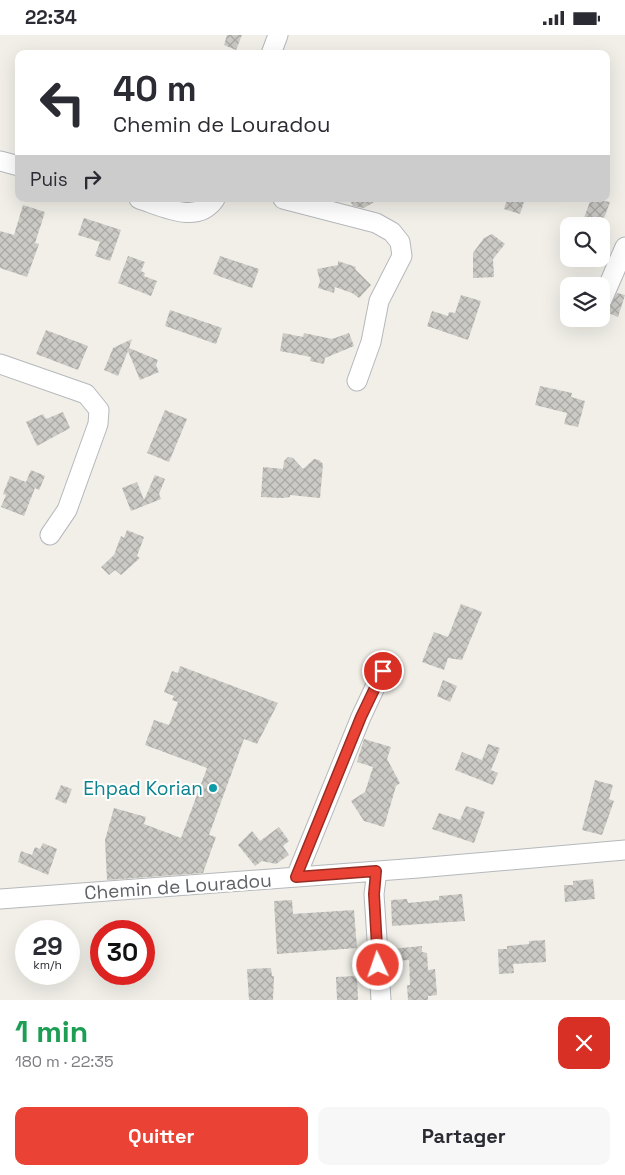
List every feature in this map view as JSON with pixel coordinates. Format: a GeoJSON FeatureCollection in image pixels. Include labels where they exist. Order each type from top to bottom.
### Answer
{"type":"FeatureCollection","features":[{"type":"Feature","properties":{"kind":"street"},"geometry":{"type":"LineString","coordinates":[[272,50],[278,35]]}},
{"type":"Feature","properties":{"kind":"street"},"geometry":{"type":"LineString","coordinates":[[0,161],[15,164]]}},
{"type":"Feature","properties":{"kind":"street"},"geometry":{"type":"LineString","coordinates":[[149,202],[187,214],[199,212],[209,207],[213,202]]}},
{"type":"Feature","properties":{"kind":"street"},"geometry":{"type":"LineString","coordinates":[[295,202],[376,223],[392,231],[400,243],[402,256],[379,301],[370,342],[357,381]]}},
{"type":"Feature","properties":{"kind":"street"},"geometry":{"type":"LineString","coordinates":[[610,282],[625,247]]}},
{"type":"Feature","properties":{"kind":"street"},"geometry":{"type":"LineString","coordinates":[[0,364],[86,394],[99,410],[98,424],[68,510],[50,535]]}},
{"type":"Feature","properties":{"kind":"street"},"geometry":{"type":"LineString","coordinates":[[296,877],[361,717],[383,671]]}},
{"type":"Feature","properties":{"kind":"street","name":"Chemin de Louradou"},"geometry":{"type":"LineString","coordinates":[[0,899],[376,871],[625,849]]}},
{"type":"Feature","properties":{"kind":"street"},"geometry":{"type":"LineString","coordinates":[[376,871],[374,894],[381,1000]]}},
{"type":"Feature","properties":{"kind":"building"},"geometry":{"type":"Polygon","coordinates":[[[227,35],[242,35],[236,50],[224,45],[227,35]]]}},
{"type":"Feature","properties":{"kind":"building"},"geometry":{"type":"Polygon","coordinates":[[[351,202],[374,202],[364,208],[353,206],[351,202]]]}},
{"type":"Feature","properties":{"kind":"building"},"geometry":{"type":"Polygon","coordinates":[[[506,202],[524,202],[520,214],[504,209],[506,202]]]}},
{"type":"Feature","properties":{"kind":"building"},"geometry":{"type":"Polygon","coordinates":[[[590,202],[610,202],[604,217],[584,217],[590,202]]]}},
{"type":"Feature","properties":{"kind":"building"},"geometry":{"type":"Polygon","coordinates":[[[23,205],[45,212],[35,243],[39,244],[27,277],[0,268],[0,231],[14,235],[23,205]]]}},
{"type":"Feature","properties":{"kind":"building"},"geometry":{"type":"Polygon","coordinates":[[[84,218],[121,230],[110,261],[95,256],[100,242],[78,235],[84,218]]]}},
{"type":"Feature","properties":{"kind":"building"},"geometry":{"type":"Polygon","coordinates":[[[492,234],[505,244],[493,259],[494,277],[473,278],[473,253],[484,238],[492,234]]]}},
{"type":"Feature","properties":{"kind":"building"},"geometry":{"type":"Polygon","coordinates":[[[128,256],[145,262],[141,271],[145,273],[144,276],[157,281],[151,296],[118,283],[128,256]]]}},
{"type":"Feature","properties":{"kind":"building"},"geometry":{"type":"Polygon","coordinates":[[[220,256],[259,269],[252,288],[213,274],[220,256]]]}},
{"type":"Feature","properties":{"kind":"building"},"geometry":{"type":"Polygon","coordinates":[[[338,261],[356,267],[355,269],[371,285],[359,298],[352,293],[335,287],[334,293],[318,288],[320,281],[317,269],[338,265],[338,261]]]}},
{"type":"Feature","properties":{"kind":"building"},"geometry":{"type":"Polygon","coordinates":[[[617,293],[625,295],[618,317],[610,314],[610,305],[617,293]]]}},
{"type":"Feature","properties":{"kind":"building"},"geometry":{"type":"Polygon","coordinates":[[[461,295],[481,301],[468,340],[427,326],[432,311],[448,316],[449,312],[455,313],[461,295]]]}},
{"type":"Feature","properties":{"kind":"building"},"geometry":{"type":"Polygon","coordinates":[[[170,310],[222,328],[216,344],[165,326],[170,310]]]}},
{"type":"Feature","properties":{"kind":"building"},"geometry":{"type":"Polygon","coordinates":[[[46,330],[88,346],[78,370],[36,354],[46,330]]]}},
{"type":"Feature","properties":{"kind":"building"},"geometry":{"type":"Polygon","coordinates":[[[283,333],[303,337],[304,333],[332,339],[349,333],[354,346],[325,358],[324,364],[310,361],[311,357],[280,351],[283,333]]]}},
{"type":"Feature","properties":{"kind":"building"},"geometry":{"type":"Polygon","coordinates":[[[132,339],[129,348],[158,360],[156,365],[159,372],[140,380],[128,351],[118,376],[104,370],[113,348],[132,339]]]}},
{"type":"Feature","properties":{"kind":"building"},"geometry":{"type":"Polygon","coordinates":[[[540,386],[572,393],[571,397],[585,401],[578,427],[564,424],[567,413],[535,405],[540,386]]]}},
{"type":"Feature","properties":{"kind":"building"},"geometry":{"type":"Polygon","coordinates":[[[165,410],[187,419],[169,462],[147,453],[165,410]]]}},
{"type":"Feature","properties":{"kind":"building"},"geometry":{"type":"Polygon","coordinates":[[[63,412],[70,428],[37,446],[26,422],[43,414],[46,419],[63,412]]]}},
{"type":"Feature","properties":{"kind":"building"},"geometry":{"type":"Polygon","coordinates":[[[288,457],[293,458],[303,469],[314,459],[319,460],[323,464],[320,498],[290,495],[290,497],[282,498],[261,497],[263,467],[283,469],[284,461],[288,457]]]}},
{"type":"Feature","properties":{"kind":"building"},"geometry":{"type":"Polygon","coordinates":[[[31,470],[45,476],[39,490],[35,488],[24,516],[1,507],[6,495],[3,494],[10,476],[26,482],[31,470]]]}},
{"type":"Feature","properties":{"kind":"building"},"geometry":{"type":"Polygon","coordinates":[[[155,475],[165,479],[159,494],[161,499],[131,511],[122,488],[137,482],[144,500],[155,475]]]}},
{"type":"Feature","properties":{"kind":"building"},"geometry":{"type":"Polygon","coordinates":[[[127,530],[144,537],[137,556],[140,558],[121,575],[115,570],[109,575],[101,567],[114,555],[121,536],[124,538],[127,530]]]}},
{"type":"Feature","properties":{"kind":"building"},"geometry":{"type":"Polygon","coordinates":[[[461,604],[482,612],[462,660],[448,658],[444,670],[422,662],[434,632],[448,637],[461,604]]]}},
{"type":"Feature","properties":{"kind":"building","name":"Ehpad Korian"},"geometry":{"type":"Polygon","coordinates":[[[180,666],[278,703],[257,744],[244,739],[209,835],[216,837],[203,873],[107,880],[105,840],[114,808],[146,817],[144,824],[181,838],[207,768],[145,745],[154,720],[169,725],[178,702],[172,700],[174,696],[164,692],[172,671],[178,673],[180,666]]]}},
{"type":"Feature","properties":{"kind":"building"},"geometry":{"type":"Polygon","coordinates":[[[443,680],[457,686],[450,702],[437,696],[443,680]]]}},
{"type":"Feature","properties":{"kind":"building"},"geometry":{"type":"Polygon","coordinates":[[[364,739],[391,747],[387,759],[400,783],[396,786],[384,827],[364,821],[351,801],[365,792],[373,767],[357,762],[364,739]]]}},
{"type":"Feature","properties":{"kind":"building"},"geometry":{"type":"Polygon","coordinates":[[[488,744],[500,748],[491,770],[498,773],[493,785],[455,770],[462,752],[482,760],[488,744]]]}},
{"type":"Feature","properties":{"kind":"building"},"geometry":{"type":"Polygon","coordinates":[[[595,780],[613,785],[609,799],[614,801],[602,835],[582,830],[595,780]]]}},
{"type":"Feature","properties":{"kind":"building"},"geometry":{"type":"Polygon","coordinates":[[[61,785],[72,789],[66,804],[55,799],[61,785]]]}},
{"type":"Feature","properties":{"kind":"building"},"geometry":{"type":"Polygon","coordinates":[[[466,806],[485,812],[474,843],[432,829],[439,813],[460,820],[466,806]]]}},
{"type":"Feature","properties":{"kind":"building"},"geometry":{"type":"Polygon","coordinates":[[[279,827],[289,841],[283,846],[289,855],[276,864],[262,861],[255,866],[238,845],[252,831],[260,841],[279,827]]]}},
{"type":"Feature","properties":{"kind":"building"},"geometry":{"type":"Polygon","coordinates":[[[43,843],[57,849],[48,875],[18,862],[21,851],[32,855],[35,847],[40,849],[43,843]]]}},
{"type":"Feature","properties":{"kind":"building"},"geometry":{"type":"Polygon","coordinates":[[[593,879],[595,899],[565,902],[564,885],[573,885],[573,881],[593,879]]]}},
{"type":"Feature","properties":{"kind":"building"},"geometry":{"type":"Polygon","coordinates":[[[462,894],[465,921],[392,926],[391,900],[407,899],[408,903],[439,900],[439,896],[462,894]]]}},
{"type":"Feature","properties":{"kind":"building"},"geometry":{"type":"Polygon","coordinates":[[[292,900],[293,914],[354,910],[357,948],[277,954],[274,901],[292,900]]]}},
{"type":"Feature","properties":{"kind":"building"},"geometry":{"type":"Polygon","coordinates":[[[545,940],[546,962],[513,964],[514,973],[499,974],[498,949],[507,949],[507,946],[529,944],[529,941],[545,940]]]}},
{"type":"Feature","properties":{"kind":"building"},"geometry":{"type":"Polygon","coordinates":[[[422,946],[422,952],[427,953],[428,970],[435,969],[437,995],[428,996],[428,1000],[408,1000],[407,985],[410,985],[409,960],[392,961],[391,949],[422,946]]]}},
{"type":"Feature","properties":{"kind":"building"},"geometry":{"type":"Polygon","coordinates":[[[271,968],[272,976],[274,976],[273,1000],[249,1000],[247,969],[271,968]]]}},
{"type":"Feature","properties":{"kind":"building"},"geometry":{"type":"Polygon","coordinates":[[[357,976],[358,1000],[337,1000],[336,977],[357,976]]]}},
{"type":"Feature","properties":{"kind":"place","name":"Ehpad Korian"},"geometry":{"type":"Point","coordinates":[213,788]}},
{"type":"Feature","properties":{"kind":"route"},"geometry":{"type":"LineString","coordinates":[[378,965],[374,894],[376,871],[296,877],[361,717],[383,671]]}}]}
